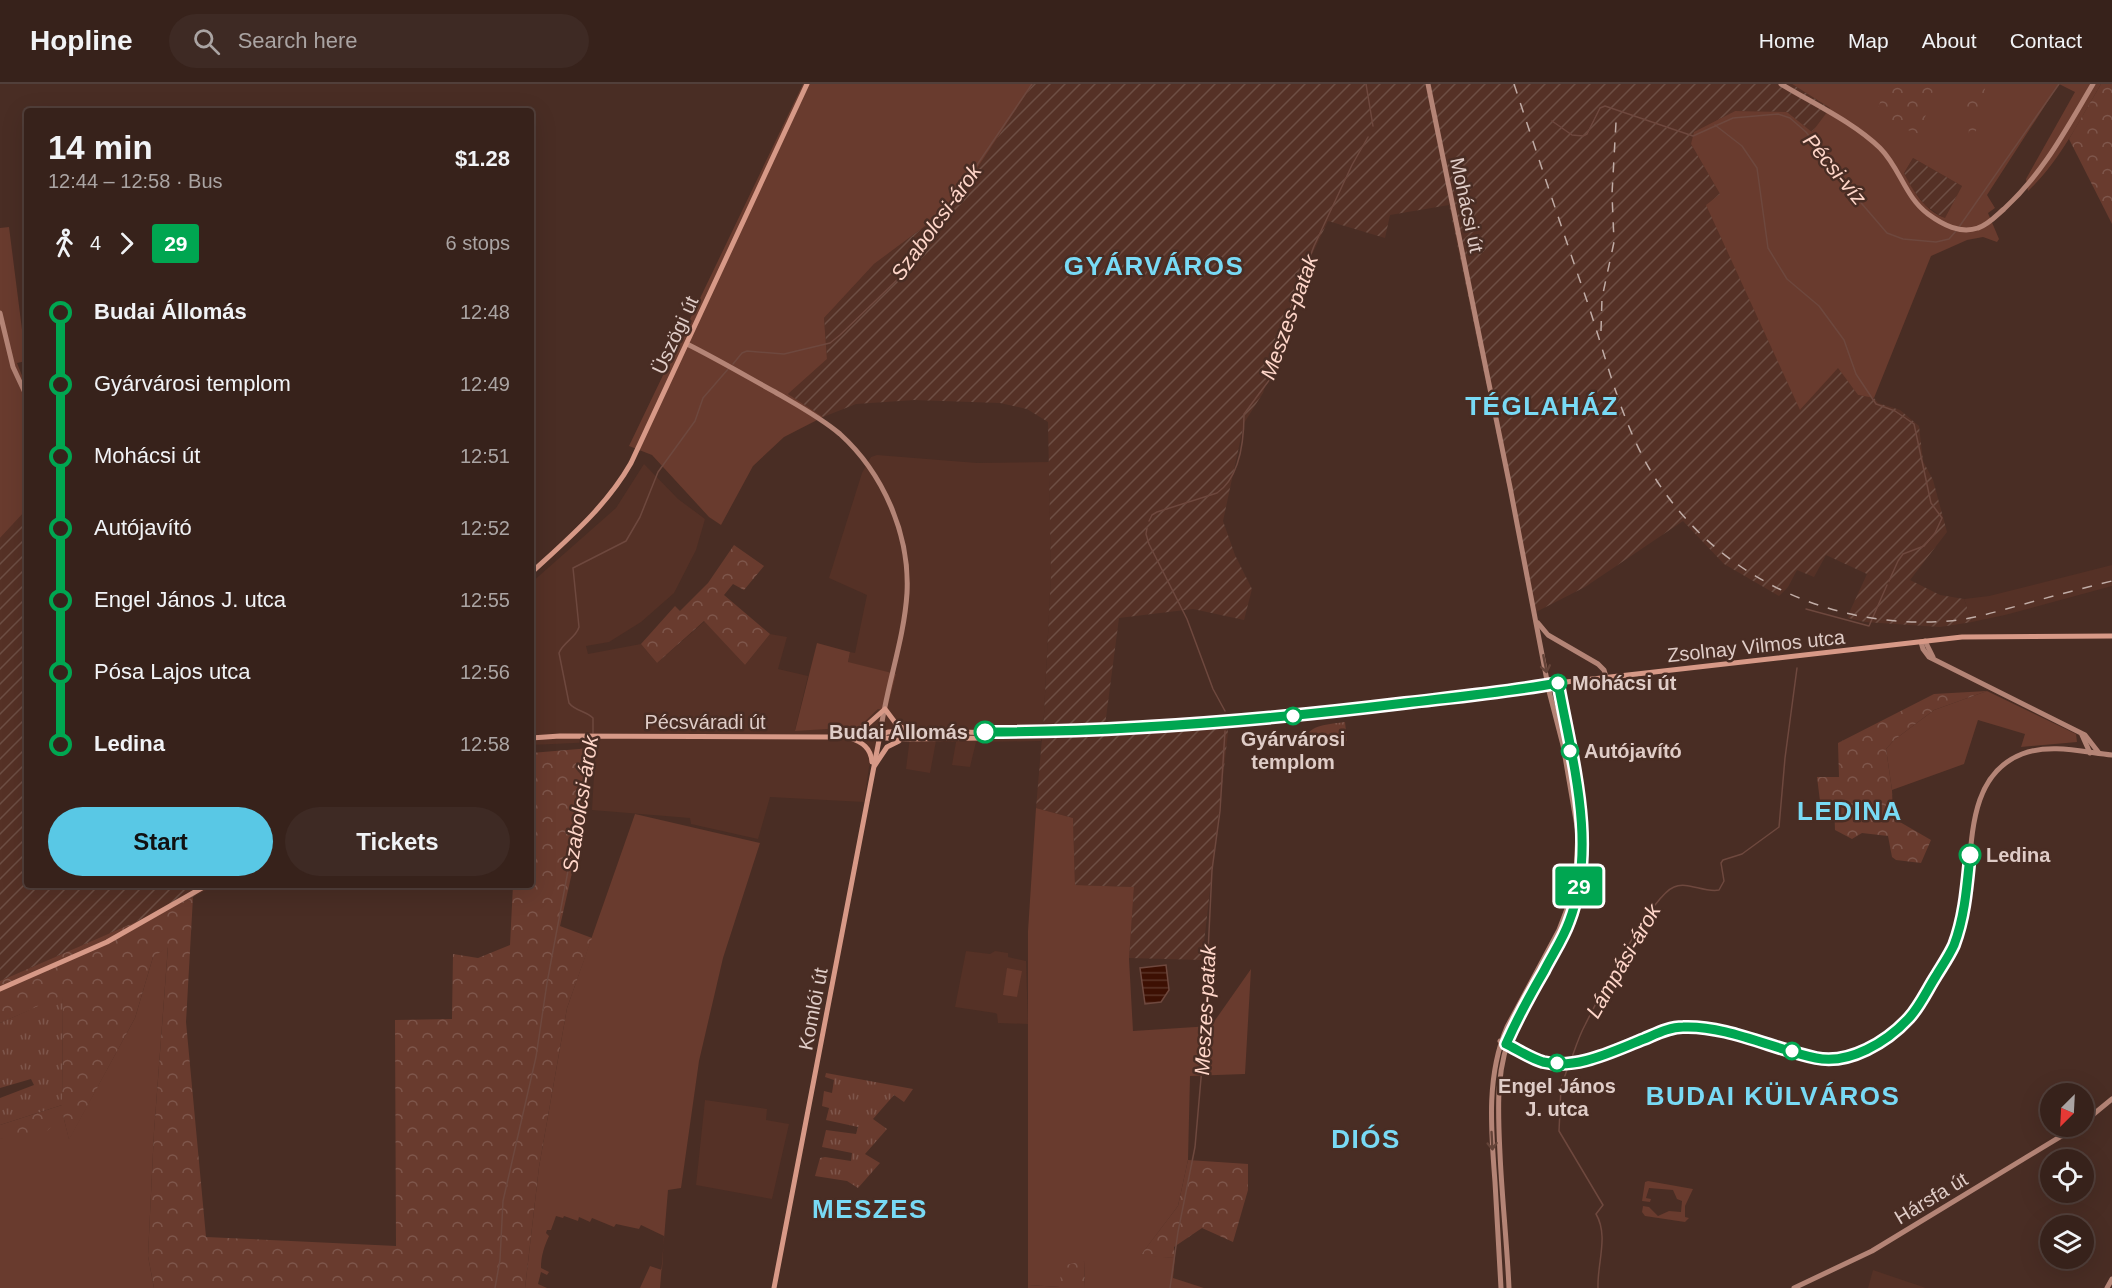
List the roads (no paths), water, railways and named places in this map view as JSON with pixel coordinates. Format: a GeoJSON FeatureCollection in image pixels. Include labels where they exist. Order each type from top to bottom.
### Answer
{"type":"FeatureCollection","features":[{"type":"Feature","properties":{"kind":"main road","name":"Üszögi út"},"geometry":{"type":"LineString","coordinates":[[534,570],[576,532],[617,486],[641,442],[807,84]]}},
{"type":"Feature","properties":{"kind":"main road","name":"Zsolnay Vilmos utca"},"geometry":{"type":"LineString","coordinates":[[880,735],[888,732],[910,731],[1010,733],[1099,730],[1264,719],[1606,677],[1962,637],[2112,636]]}},
{"type":"Feature","properties":{"kind":"main road"},"geometry":{"type":"LineString","coordinates":[[845,736],[867,725],[885,709],[897,725],[910,731]]}},
{"type":"Feature","properties":{"kind":"main road","name":"Zsolnay Vilmos utca"},"geometry":{"type":"LineString","coordinates":[[880,735],[886,738],[908,739],[982,738],[1010,733]]}},
{"type":"Feature","properties":{"kind":"main road","name":"Pécsváradi út"},"geometry":{"type":"LineString","coordinates":[[534,738],[880,735]]}},
{"type":"Feature","properties":{"kind":"main road","name":"Komlói út"},"geometry":{"type":"LineString","coordinates":[[774,1288],[880,735]]}},
{"type":"Feature","properties":{"kind":"main road"},"geometry":{"type":"LineString","coordinates":[[845,736],[860,742],[869,750],[873,769]]}},
{"type":"Feature","properties":{"kind":"main road"},"geometry":{"type":"LineString","coordinates":[[873,769],[886,747],[908,739]]}},
{"type":"Feature","properties":{"kind":"main road"},"geometry":{"type":"LineString","coordinates":[[0,989],[107,942],[202,888]]}},
{"type":"Feature","properties":{"kind":"street","name":"Mohácsi út"},"geometry":{"type":"LineString","coordinates":[[1428,84],[1548,685],[1563,745],[1578,842],[1576,872],[1570,898],[1558,930],[1503,1043]]}},
{"type":"Feature","properties":{"kind":"street"},"geometry":{"type":"LineString","coordinates":[[1781,84],[1871,140],[1891,161],[1917,204],[1952,228],[1961,230],[1975,229],[1988,224],[2031,180],[2048,160],[2092,84]]}},
{"type":"Feature","properties":{"kind":"street"},"geometry":{"type":"LineString","coordinates":[[0,313],[14,367],[24,390]]}},
{"type":"Feature","properties":{"kind":"street"},"geometry":{"type":"LineString","coordinates":[[687,344],[779,394],[824,422],[858,453],[874,474],[891,507],[902,542],[907,580],[900,644],[880,735]]}},
{"type":"Feature","properties":{"kind":"street"},"geometry":{"type":"LineString","coordinates":[[1537,621],[1548,635],[1598,664],[1604,670],[1606,677]]}},
{"type":"Feature","properties":{"kind":"street"},"geometry":{"type":"LineString","coordinates":[[1540,643],[1546,639],[1554,639]]}},
{"type":"Feature","properties":{"kind":"street"},"geometry":{"type":"LineString","coordinates":[[1923,641],[1936,661],[2081,732],[2088,737],[2100,754]]}},
{"type":"Feature","properties":{"kind":"street"},"geometry":{"type":"LineString","coordinates":[[1501,1288],[1491,1114],[1493,1079],[1503,1043],[1566,930],[1579,886],[1583,853],[1582,826],[1558,683]]}},
{"type":"Feature","properties":{"kind":"street"},"geometry":{"type":"LineString","coordinates":[[2081,732],[2090,753]]}},
{"type":"Feature","properties":{"kind":"street"},"geometry":{"type":"LineString","coordinates":[[2079,751],[2083,748],[2085,740]]}},
{"type":"Feature","properties":{"kind":"street"},"geometry":{"type":"LineString","coordinates":[[1503,1043],[1543,1061],[1567,1063],[1595,1058],[1663,1031],[1682,1027],[1697,1027],[1826,1059],[1853,1054],[1877,1044],[1909,1018],[1954,944],[1965,903],[1976,813],[1990,778],[2006,762],[2031,751],[2051,748],[2112,755]]}},
{"type":"Feature","properties":{"kind":"street"},"geometry":{"type":"LineString","coordinates":[[1503,1043],[1498,1117],[1509,1288]]}},
{"type":"Feature","properties":{"kind":"street"},"geometry":{"type":"LineString","coordinates":[[2094,1114],[2112,1099]]}},
{"type":"Feature","properties":{"kind":"street","name":"Hársfa út"},"geometry":{"type":"LineString","coordinates":[[1794,1288],[1872,1251],[2060,1137]]}},
{"type":"Feature","properties":{"kind":"street"},"geometry":{"type":"LineString","coordinates":[[2107,1288],[2112,1279]]}},
{"type":"Feature","properties":{"kind":"waterway","name":"Szabolcsi-árok"},"geometry":{"type":"LineString","coordinates":[[733,364],[742,353],[747,351],[784,354],[830,343],[840,335],[902,275],[1032,84]]}},
{"type":"Feature","properties":{"kind":"waterway","name":"Meszes-patak"},"geometry":{"type":"LineString","coordinates":[[1366,84],[1373,126]]}},
{"type":"Feature","properties":{"kind":"waterway","name":"Pécsi-víz"},"geometry":{"type":"LineString","coordinates":[[1959,227],[2059,84]]}},
{"type":"Feature","properties":{"kind":"waterway","name":"Pécsi-víz"},"geometry":{"type":"LineString","coordinates":[[1552,121],[1572,135],[1583,136],[1587,134],[1600,108],[1605,106],[1693,136],[1733,118],[1778,114],[1790,118],[1806,132],[1850,190],[1887,233],[1903,239],[1936,242],[1949,239],[1956,231]]}},
{"type":"Feature","properties":{"kind":"waterway"},"geometry":{"type":"LineString","coordinates":[[1715,125],[1742,146],[1757,168],[1768,248],[1787,279],[1819,306],[1844,340],[1856,374],[1876,404],[1895,411],[1914,424],[1931,503],[1942,518],[1935,533],[1924,546],[1903,554],[1889,581]]}},
{"type":"Feature","properties":{"kind":"waterway","name":"Meszes-patak"},"geometry":{"type":"LineString","coordinates":[[1149,521],[1157,512],[1217,493],[1231,478],[1242,446],[1244,414],[1270,379],[1288,315],[1314,246],[1352,165],[1368,137]]}},
{"type":"Feature","properties":{"kind":"waterway","name":"Szabolcsi-árok"},"geometry":{"type":"LineString","coordinates":[[593,733],[593,718],[569,703],[559,653],[579,627],[573,568],[626,541],[640,517],[658,472],[695,421],[703,398],[729,368]]}},
{"type":"Feature","properties":{"kind":"waterway","name":"Meszes-patak"},"geometry":{"type":"LineString","coordinates":[[1147,528],[1149,544],[1187,619],[1213,689],[1225,711]]}},
{"type":"Feature","properties":{"kind":"waterway"},"geometry":{"type":"LineString","coordinates":[[1806,609],[1869,626],[1887,585]]}},
{"type":"Feature","properties":{"kind":"waterway","name":"Lámpási-árok"},"geometry":{"type":"LineString","coordinates":[[1571,1060],[1583,1029],[1613,972],[1639,928],[1664,894],[1674,887],[1684,885],[1719,890],[1724,881],[1721,863],[1723,860],[1742,854],[1779,827],[1797,668]]}},
{"type":"Feature","properties":{"kind":"waterway","name":"Meszes-patak"},"geometry":{"type":"LineString","coordinates":[[1170,1288],[1178,1232],[1195,1147],[1206,1021],[1212,870],[1220,811],[1225,731]]}},
{"type":"Feature","properties":{"kind":"waterway","name":"Szabolcsi-árok"},"geometry":{"type":"LineString","coordinates":[[495,1288],[500,1260],[503,1201],[536,1057],[547,983],[593,737]]}},
{"type":"Feature","properties":{"kind":"waterway","name":"Lámpási-árok"},"geometry":{"type":"LineString","coordinates":[[1569,1064],[1561,1087],[1559,1131],[1603,1205],[1596,1214],[1602,1231],[1598,1288]]}},
{"type":"Feature","properties":{"kind":"railway"},"geometry":{"type":"LineString","coordinates":[[1514,84],[1612,382],[1627,421],[1644,459],[1669,498],[1699,533],[1734,562],[1772,585],[1814,603],[1857,616],[1903,621],[1966,619],[2112,581]]}},
{"type":"Feature","properties":{"kind":"railway"},"geometry":{"type":"LineString","coordinates":[[1601,331],[1602,298],[1614,242],[1612,194],[1616,122]]}},
{"type":"Feature","properties":{"kind":"place","name":"Mohácsi út"},"geometry":{"type":"Point","coordinates":[1558,683]}},
{"type":"Feature","properties":{"kind":"place","name":"Gyárvárosi templom"},"geometry":{"type":"Point","coordinates":[1293,716]}},
{"type":"Feature","properties":{"kind":"place","name":"Budai Állomás"},"geometry":{"type":"Point","coordinates":[985,732]}},
{"type":"Feature","properties":{"kind":"place","name":"Autójavító"},"geometry":{"type":"Point","coordinates":[1570,751]}},
{"type":"Feature","properties":{"kind":"place","name":"Ledina"},"geometry":{"type":"Point","coordinates":[1970,855]}},
{"type":"Feature","properties":{"kind":"place","name":"Engel János J. utca"},"geometry":{"type":"Point","coordinates":[1557,1063]}},
{"type":"Feature","properties":{"kind":"district","name":"GYÁRVÁROS"},"geometry":{"type":"Point","coordinates":[1154,266]}},
{"type":"Feature","properties":{"kind":"district","name":"TÉGLAHÁZ"},"geometry":{"type":"Point","coordinates":[1542,406]}},
{"type":"Feature","properties":{"kind":"district","name":"LEDINA"},"geometry":{"type":"Point","coordinates":[1850,811]}},
{"type":"Feature","properties":{"kind":"district","name":"BUDAI KÜLVÁROS"},"geometry":{"type":"Point","coordinates":[1773,1096]}},
{"type":"Feature","properties":{"kind":"district","name":"DIÓS"},"geometry":{"type":"Point","coordinates":[1366,1139]}},
{"type":"Feature","properties":{"kind":"district","name":"MESZES"},"geometry":{"type":"Point","coordinates":[870,1209]}}]}
